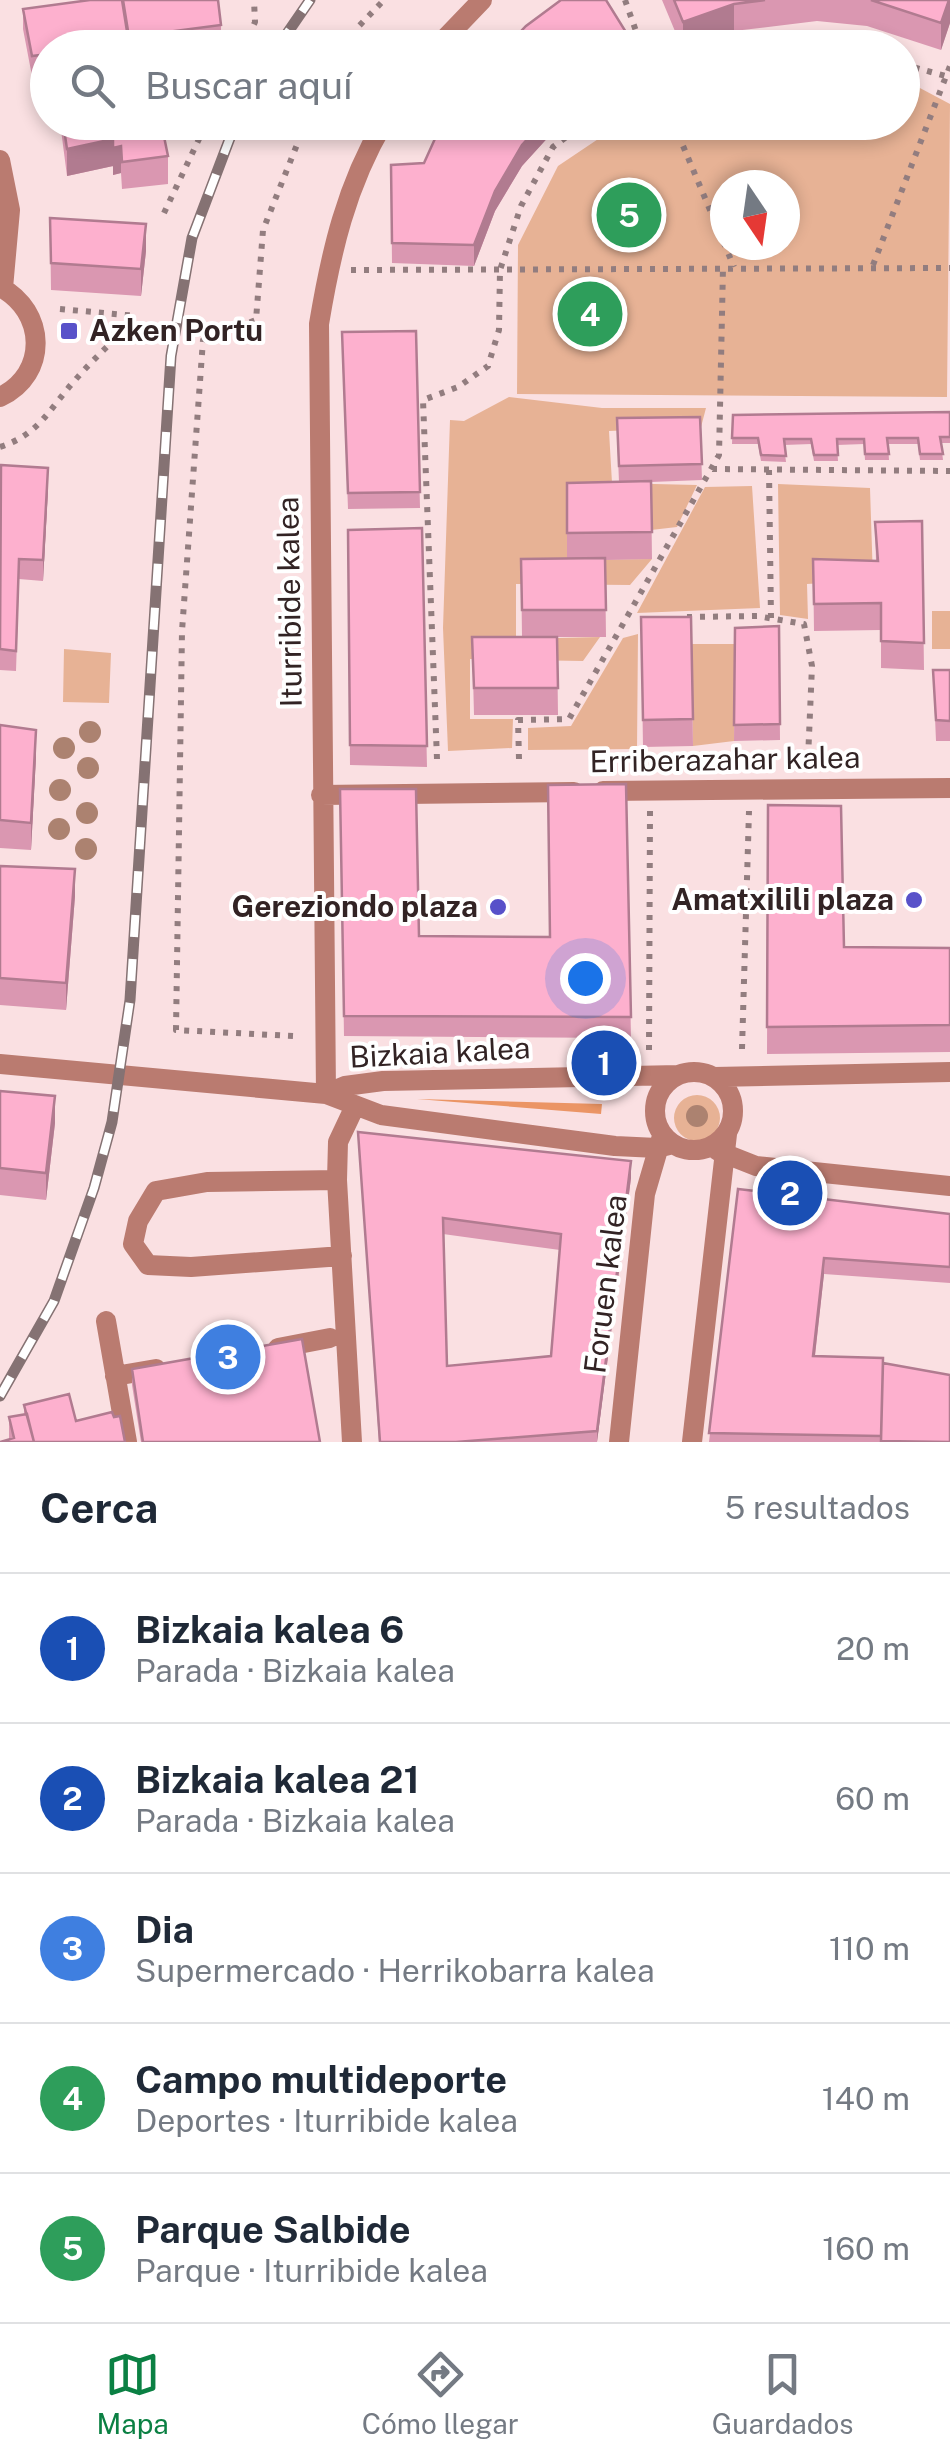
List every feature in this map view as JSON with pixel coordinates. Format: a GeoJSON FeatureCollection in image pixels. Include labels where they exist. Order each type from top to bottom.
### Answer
{"type":"FeatureCollection","features":[{"type":"Feature","properties":{"kind":"street"},"geometry":{"type":"LineString","coordinates":[[453,30],[482,0]]}},
{"type":"Feature","properties":{"kind":"street","name":"Iturribide kalea"},"geometry":{"type":"LineString","coordinates":[[326,1094],[319,324],[342,213],[374,140]]}},
{"type":"Feature","properties":{"kind":"street"},"geometry":{"type":"LineString","coordinates":[[0,160],[10,210],[2,288],[19,300],[37,335],[28,373],[0,396]]}},
{"type":"Feature","properties":{"kind":"street","name":"Erriberazahar kalea"},"geometry":{"type":"LineString","coordinates":[[321,795],[950,788]]}},
{"type":"Feature","properties":{"kind":"street","name":"Bizkaia kalea"},"geometry":{"type":"LineString","coordinates":[[0,1064],[326,1094],[381,1115],[664,1142]]}},
{"type":"Feature","properties":{"kind":"street"},"geometry":{"type":"LineString","coordinates":[[950,1072],[679,1075],[656,1101],[657,1124],[664,1142],[686,1150],[722,1146],[756,1166],[950,1186]]}},
{"type":"Feature","properties":{"kind":"street","name":"Bizkaia kalea"},"geometry":{"type":"LineString","coordinates":[[326,1094],[377,1082],[679,1075]]}},
{"type":"Feature","properties":{"kind":"street"},"geometry":{"type":"LineString","coordinates":[[692,1442],[722,1146],[734,1109],[724,1086],[714,1077]]}},
{"type":"Feature","properties":{"kind":"street"},"geometry":{"type":"LineString","coordinates":[[352,1442],[336,1180],[338,1142],[355,1106]]}},
{"type":"Feature","properties":{"kind":"street","name":"Foruen kalea"},"geometry":{"type":"LineString","coordinates":[[619,1442],[645,1194],[664,1142]]}},
{"type":"Feature","properties":{"kind":"street"},"geometry":{"type":"LineString","coordinates":[[336,1180],[207,1182],[156,1191],[138,1221],[133,1244],[148,1265],[191,1267],[342,1256]]}},
{"type":"Feature","properties":{"kind":"street"},"geometry":{"type":"LineString","coordinates":[[106,1321],[127,1442]]}},
{"type":"Feature","properties":{"kind":"street"},"geometry":{"type":"LineString","coordinates":[[252,1352],[330,1338]]}},
{"type":"Feature","properties":{"kind":"street"},"geometry":{"type":"LineString","coordinates":[[115,1376],[174,1366]]}},
{"type":"Feature","properties":{"kind":"path"},"geometry":{"type":"LineString","coordinates":[[252,30],[256,22],[254,0]]}},
{"type":"Feature","properties":{"kind":"path"},"geometry":{"type":"LineString","coordinates":[[356,30],[384,0]]}},
{"type":"Feature","properties":{"kind":"path"},"geometry":{"type":"LineString","coordinates":[[625,0],[636,30]]}},
{"type":"Feature","properties":{"kind":"path"},"geometry":{"type":"LineString","coordinates":[[873,266],[950,66]]}},
{"type":"Feature","properties":{"kind":"path"},"geometry":{"type":"LineString","coordinates":[[920,69],[948,77]]}},
{"type":"Feature","properties":{"kind":"path"},"geometry":{"type":"LineString","coordinates":[[164,213],[198,140]]}},
{"type":"Feature","properties":{"kind":"path"},"geometry":{"type":"LineString","coordinates":[[293,1036],[176,1030],[182,632],[204,340],[256,320],[262,230],[299,140]]}},
{"type":"Feature","properties":{"kind":"path"},"geometry":{"type":"LineString","coordinates":[[436,759],[423,400],[458,386],[488,366],[499,330],[500,270],[521,206],[553,148],[563,140]]}},
{"type":"Feature","properties":{"kind":"path"},"geometry":{"type":"LineString","coordinates":[[681,140],[734,268]]}},
{"type":"Feature","properties":{"kind":"path"},"geometry":{"type":"LineString","coordinates":[[519,759],[518,720],[569,719],[719,456],[723,268]]}},
{"type":"Feature","properties":{"kind":"path"},"geometry":{"type":"LineString","coordinates":[[350,270],[950,268]]}},
{"type":"Feature","properties":{"kind":"path"},"geometry":{"type":"LineString","coordinates":[[0,447],[26,438],[51,416],[73,382],[138,316],[60,309]]}},
{"type":"Feature","properties":{"kind":"path"},"geometry":{"type":"LineString","coordinates":[[711,469],[950,471]]}},
{"type":"Feature","properties":{"kind":"path"},"geometry":{"type":"LineString","coordinates":[[769,470],[771,618]]}},
{"type":"Feature","properties":{"kind":"path"},"geometry":{"type":"LineString","coordinates":[[682,617],[771,618],[804,624],[812,666],[808,759]]}},
{"type":"Feature","properties":{"kind":"path"},"geometry":{"type":"LineString","coordinates":[[626,618],[644,618]]}},
{"type":"Feature","properties":{"kind":"path"},"geometry":{"type":"LineString","coordinates":[[649,1050],[650,804]]}},
{"type":"Feature","properties":{"kind":"path"},"geometry":{"type":"LineString","coordinates":[[742,1049],[750,804]]}},
{"type":"Feature","properties":{"kind":"shaded area"},"geometry":{"type":"Polygon","coordinates":[[[920,88],[950,104],[947,397],[517,394],[518,245],[558,166],[597,140],[920,140],[920,88]]]}},
{"type":"Feature","properties":{"kind":"shaded area"},"geometry":{"type":"Polygon","coordinates":[[[509,397],[602,408],[706,408],[701,427],[609,431],[612,483],[697,485],[677,527],[651,530],[567,560],[652,559],[630,585],[516,584],[516,639],[600,637],[583,661],[470,659],[470,719],[513,719],[512,748],[448,751],[443,628],[450,420],[464,421],[509,397]]]}},
{"type":"Feature","properties":{"kind":"shaded area"},"geometry":{"type":"Polygon","coordinates":[[[778,484],[870,488],[873,580],[807,584],[808,619],[780,615],[778,484]]]}},
{"type":"Feature","properties":{"kind":"shaded area"},"geometry":{"type":"Polygon","coordinates":[[[752,486],[760,608],[637,613],[705,487],[752,486]]]}},
{"type":"Feature","properties":{"kind":"shaded area"},"geometry":{"type":"Polygon","coordinates":[[[932,611],[950,611],[950,649],[932,649],[932,611]]]}},
{"type":"Feature","properties":{"kind":"shaded area"},"geometry":{"type":"Polygon","coordinates":[[[638,634],[637,749],[528,750],[528,728],[571,726],[623,638],[638,634]]]}},
{"type":"Feature","properties":{"kind":"shaded area"},"geometry":{"type":"Polygon","coordinates":[[[691,644],[735,644],[734,741],[693,746],[691,644]]]}},
{"type":"Feature","properties":{"kind":"shaded area"},"geometry":{"type":"Polygon","coordinates":[[[64,649],[111,653],[109,703],[63,702],[64,649]]]}},
{"type":"Feature","properties":{"kind":"shaded area"},"geometry":{"type":"Polygon","coordinates":[[[697,1095],[713,1102],[720,1118],[713,1134],[697,1141],[681,1134],[674,1118],[681,1102],[697,1095]]]}},
{"type":"Feature","properties":{"kind":"shaded area"},"geometry":{"type":"Polygon","coordinates":[[[417,1099],[602,1104],[601,1114],[417,1099]]]}},
{"type":"Feature","properties":{"kind":"building"},"geometry":{"type":"Polygon","coordinates":[[[122,0],[127,30],[30,30],[30,46],[23,9],[122,0]]]}},
{"type":"Feature","properties":{"kind":"building"},"geometry":{"type":"Polygon","coordinates":[[[123,0],[218,0],[221,25],[128,30],[123,0]]]}},
{"type":"Feature","properties":{"kind":"building"},"geometry":{"type":"Polygon","coordinates":[[[561,0],[606,0],[625,30],[522,30],[561,0]]]}},
{"type":"Feature","properties":{"kind":"building"},"geometry":{"type":"Polygon","coordinates":[[[674,0],[765,0],[734,4],[683,22],[674,0]]]}},
{"type":"Feature","properties":{"kind":"building"},"geometry":{"type":"Polygon","coordinates":[[[871,0],[949,0],[941,23],[871,0]]]}},
{"type":"Feature","properties":{"kind":"building"},"geometry":{"type":"Polygon","coordinates":[[[66,140],[108,140],[67,149],[66,140]]]}},
{"type":"Feature","properties":{"kind":"building"},"geometry":{"type":"Polygon","coordinates":[[[113,140],[165,140],[168,156],[122,162],[121,146],[113,148],[113,140]]]}},
{"type":"Feature","properties":{"kind":"building"},"geometry":{"type":"Polygon","coordinates":[[[434,140],[527,140],[495,191],[474,245],[392,243],[391,165],[424,163],[434,140]]]}},
{"type":"Feature","properties":{"kind":"building"},"geometry":{"type":"Polygon","coordinates":[[[50,218],[146,224],[141,269],[51,263],[50,218]]]}},
{"type":"Feature","properties":{"kind":"building"},"geometry":{"type":"Polygon","coordinates":[[[416,331],[420,492],[348,493],[342,332],[416,331]]]}},
{"type":"Feature","properties":{"kind":"building"},"geometry":{"type":"Polygon","coordinates":[[[950,412],[950,437],[940,437],[943,454],[920,454],[918,438],[887,438],[889,454],[865,454],[864,439],[837,439],[838,455],[814,455],[811,439],[784,439],[786,456],[761,455],[758,438],[732,438],[733,415],[950,412]]]}},
{"type":"Feature","properties":{"kind":"building"},"geometry":{"type":"Polygon","coordinates":[[[700,417],[702,464],[619,466],[617,418],[700,417]]]}},
{"type":"Feature","properties":{"kind":"building"},"geometry":{"type":"Polygon","coordinates":[[[1,465],[48,468],[43,560],[19,559],[16,651],[0,649],[1,465]]]}},
{"type":"Feature","properties":{"kind":"building"},"geometry":{"type":"Polygon","coordinates":[[[651,481],[652,532],[567,533],[567,483],[651,481]]]}},
{"type":"Feature","properties":{"kind":"building"},"geometry":{"type":"Polygon","coordinates":[[[922,521],[924,643],[881,641],[881,603],[814,604],[813,559],[878,561],[875,522],[922,521]]]}},
{"type":"Feature","properties":{"kind":"building"},"geometry":{"type":"Polygon","coordinates":[[[422,528],[427,746],[350,745],[348,530],[422,528]]]}},
{"type":"Feature","properties":{"kind":"building"},"geometry":{"type":"Polygon","coordinates":[[[605,558],[606,610],[522,610],[521,559],[605,558]]]}},
{"type":"Feature","properties":{"kind":"building"},"geometry":{"type":"Polygon","coordinates":[[[641,617],[691,617],[693,719],[643,720],[641,617]]]}},
{"type":"Feature","properties":{"kind":"building"},"geometry":{"type":"Polygon","coordinates":[[[779,626],[780,724],[734,725],[735,628],[779,626]]]}},
{"type":"Feature","properties":{"kind":"building"},"geometry":{"type":"Polygon","coordinates":[[[472,637],[557,637],[558,688],[474,688],[472,637]]]}},
{"type":"Feature","properties":{"kind":"building"},"geometry":{"type":"Polygon","coordinates":[[[933,670],[950,670],[950,721],[936,720],[933,670]]]}},
{"type":"Feature","properties":{"kind":"building"},"geometry":{"type":"Polygon","coordinates":[[[0,725],[36,730],[31,823],[0,820],[0,725]]]}},
{"type":"Feature","properties":{"kind":"building"},"geometry":{"type":"Polygon","coordinates":[[[626,784],[631,1017],[344,1016],[340,789],[416,789],[419,936],[550,937],[548,785],[626,784]]]}},
{"type":"Feature","properties":{"kind":"building"},"geometry":{"type":"Polygon","coordinates":[[[768,805],[841,806],[844,947],[950,948],[950,1025],[767,1027],[768,805]]]}},
{"type":"Feature","properties":{"kind":"building"},"geometry":{"type":"Polygon","coordinates":[[[0,866],[75,869],[66,983],[0,978],[0,866]]]}},
{"type":"Feature","properties":{"kind":"building"},"geometry":{"type":"Polygon","coordinates":[[[0,1091],[55,1096],[46,1173],[0,1168],[0,1091]]]}},
{"type":"Feature","properties":{"kind":"building"},"geometry":{"type":"Polygon","coordinates":[[[358,1132],[631,1161],[597,1431],[456,1442],[380,1442],[358,1132]],[[443,1218],[447,1366],[551,1356],[561,1234],[443,1218]]]}},
{"type":"Feature","properties":{"kind":"building"},"geometry":{"type":"Polygon","coordinates":[[[738,1189],[950,1214],[950,1267],[824,1258],[813,1356],[883,1358],[881,1436],[709,1433],[738,1189]]]}},
{"type":"Feature","properties":{"kind":"building"},"geometry":{"type":"Polygon","coordinates":[[[302,1339],[320,1442],[143,1442],[132,1369],[302,1339]]]}},
{"type":"Feature","properties":{"kind":"building"},"geometry":{"type":"Polygon","coordinates":[[[883,1363],[950,1375],[950,1442],[881,1441],[883,1363]]]}},
{"type":"Feature","properties":{"kind":"building"},"geometry":{"type":"Polygon","coordinates":[[[69,1394],[76,1421],[112,1412],[114,1417],[120,1416],[125,1442],[34,1442],[24,1405],[69,1394]]]}},
{"type":"Feature","properties":{"kind":"building"},"geometry":{"type":"Polygon","coordinates":[[[27,1414],[34,1442],[0,1442],[14,1438],[9,1417],[27,1414]]]}},
{"type":"Feature","properties":{"kind":"railway"},"geometry":{"type":"LineString","coordinates":[[289,30],[310,0]]}},
{"type":"Feature","properties":{"kind":"railway"},"geometry":{"type":"LineString","coordinates":[[0,1396],[54,1301],[94,1188],[112,1122],[130,1000],[171,356],[192,238],[229,140]]}},
{"type":"Feature","properties":{"kind":"place","name":"Parque Salbide"},"geometry":{"type":"Point","coordinates":[629,215]}},
{"type":"Feature","properties":{"kind":"place","name":"Campo multideporte"},"geometry":{"type":"Point","coordinates":[590,314]}},
{"type":"Feature","properties":{"kind":"place","name":"Azken Portu"},"geometry":{"type":"Point","coordinates":[69,331]}},
{"type":"Feature","properties":{"kind":"place","name":"Amatxilili plaza"},"geometry":{"type":"Point","coordinates":[914,900]}},
{"type":"Feature","properties":{"kind":"place","name":"Gereziondo plaza"},"geometry":{"type":"Point","coordinates":[498,907]}},
{"type":"Feature","properties":{"kind":"place","name":"Bizkaia kalea 6"},"geometry":{"type":"Point","coordinates":[604,1063]}},
{"type":"Feature","properties":{"kind":"place","name":"Bizkaia kalea 21"},"geometry":{"type":"Point","coordinates":[790,1193]}},
{"type":"Feature","properties":{"kind":"place","name":"Dia"},"geometry":{"type":"Point","coordinates":[228,1357]}}]}
